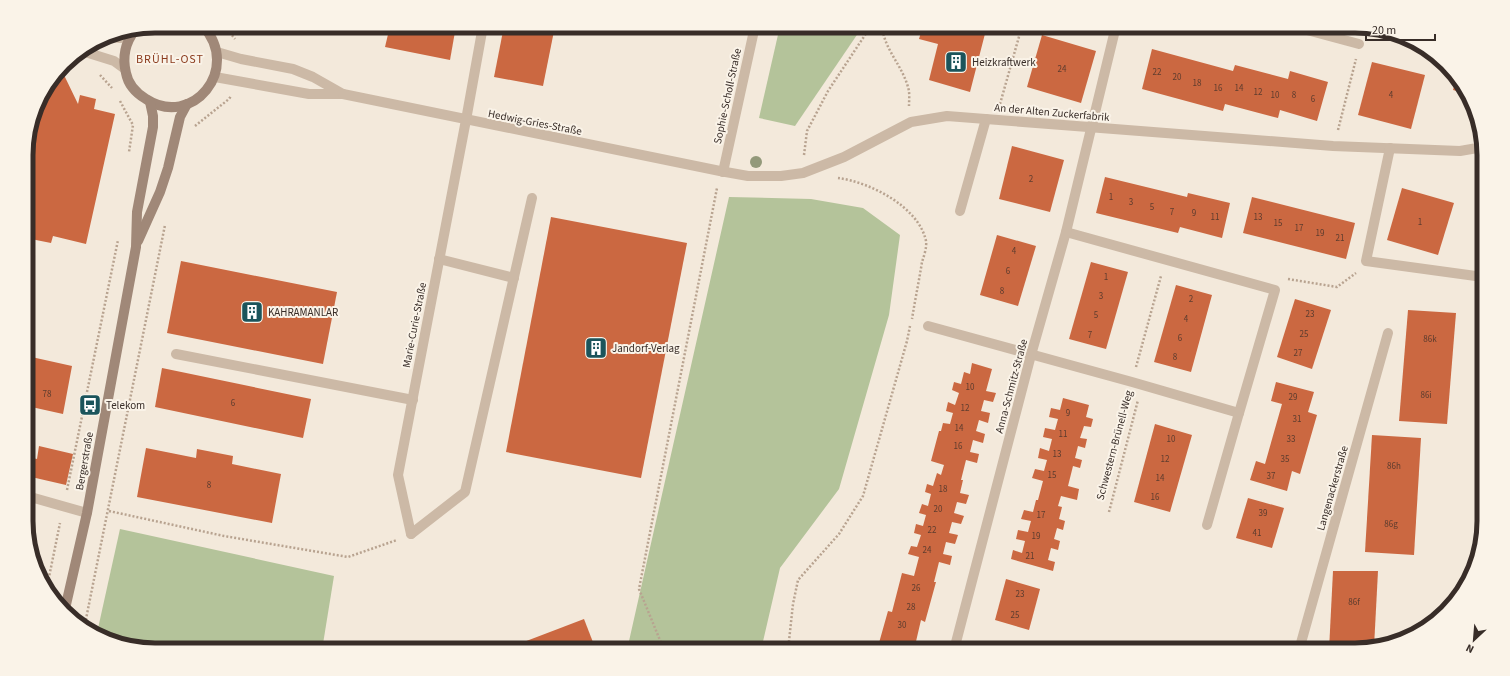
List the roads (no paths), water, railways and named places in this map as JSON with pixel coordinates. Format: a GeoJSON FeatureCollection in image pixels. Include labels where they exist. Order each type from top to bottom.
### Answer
{"type":"FeatureCollection","features":[{"type":"Feature","properties":{"kind":"street"},"geometry":{"type":"LineString","coordinates":[[131,35],[124,50],[124,63],[126,75],[132,86],[140,96],[150,102],[162,106],[175,107],[187,104],[198,98],[208,89],[214,77],[218,66],[217,52],[213,38],[209,33]]}},
{"type":"Feature","properties":{"kind":"street","name":"Marie-Curie-Straße"},"geometry":{"type":"LineString","coordinates":[[482,33],[398,475],[411,534],[465,492],[514,278]]}},
{"type":"Feature","properties":{"kind":"street","name":"Sophie-Scholl-Straße"},"geometry":{"type":"LineString","coordinates":[[722,172],[753,33]]}},
{"type":"Feature","properties":{"kind":"street","name":"Anna-Schmitz-Straße"},"geometry":{"type":"LineString","coordinates":[[956,643],[1031,355],[1066,232],[1114,33]]}},
{"type":"Feature","properties":{"kind":"street"},"geometry":{"type":"LineString","coordinates":[[1318,33],[1360,44]]}},
{"type":"Feature","properties":{"kind":"street","name":"Hedwig-Gries-Straße"},"geometry":{"type":"LineString","coordinates":[[217,52],[241,59],[292,69],[313,77],[343,94]]}},
{"type":"Feature","properties":{"kind":"street"},"geometry":{"type":"LineString","coordinates":[[88,53],[114,61],[125,69]]}},
{"type":"Feature","properties":{"kind":"street","name":"Hedwig-Gries-Straße"},"geometry":{"type":"LineString","coordinates":[[214,77],[309,94],[343,94],[722,172]]}},
{"type":"Feature","properties":{"kind":"street","name":"Bergerstraße"},"geometry":{"type":"LineString","coordinates":[[66,604],[86,513],[136,247],[137,212],[153,127],[153,116],[150,102]]}},
{"type":"Feature","properties":{"kind":"street","name":"Bergerstraße"},"geometry":{"type":"LineString","coordinates":[[136,247],[160,192],[168,168],[180,117],[187,104]]}},
{"type":"Feature","properties":{"kind":"street","name":"An der Alten Zuckerfabrik"},"geometry":{"type":"LineString","coordinates":[[722,172],[748,176],[781,176],[803,173],[844,157],[910,122],[947,116],[1333,146],[1460,151],[1477,148]]}},
{"type":"Feature","properties":{"kind":"street"},"geometry":{"type":"LineString","coordinates":[[960,211],[991,120]]}},
{"type":"Feature","properties":{"kind":"street"},"geometry":{"type":"LineString","coordinates":[[1390,148],[1366,261],[1477,276]]}},
{"type":"Feature","properties":{"kind":"street"},"geometry":{"type":"LineString","coordinates":[[439,259],[514,278],[532,198]]}},
{"type":"Feature","properties":{"kind":"street"},"geometry":{"type":"LineString","coordinates":[[1066,232],[1275,290],[1207,525]]}},
{"type":"Feature","properties":{"kind":"street","name":"Schwestern-Brünell-Weg"},"geometry":{"type":"LineString","coordinates":[[928,326],[1240,413]]}},
{"type":"Feature","properties":{"kind":"street","name":"Langenackerstraße"},"geometry":{"type":"LineString","coordinates":[[1301,643],[1388,333]]}},
{"type":"Feature","properties":{"kind":"street"},"geometry":{"type":"LineString","coordinates":[[176,354],[412,400]]}},
{"type":"Feature","properties":{"kind":"street"},"geometry":{"type":"LineString","coordinates":[[33,498],[86,513]]}},
{"type":"Feature","properties":{"kind":"place","name":"Heizkraftwerk"},"geometry":{"type":"Point","coordinates":[956,62]}},
{"type":"Feature","properties":{"kind":"place","name":"KAHRAMANLAR"},"geometry":{"type":"Point","coordinates":[252,312]}},
{"type":"Feature","properties":{"kind":"place","name":"Jandorf-Verlag"},"geometry":{"type":"Point","coordinates":[596,348]}},
{"type":"Feature","properties":{"kind":"place","name":"Telekom"},"geometry":{"type":"Point","coordinates":[90,405]}},
{"type":"Feature","properties":{"kind":"district","name":"BRÜHL-OST"},"geometry":{"type":"Point","coordinates":[170,59]}}]}
